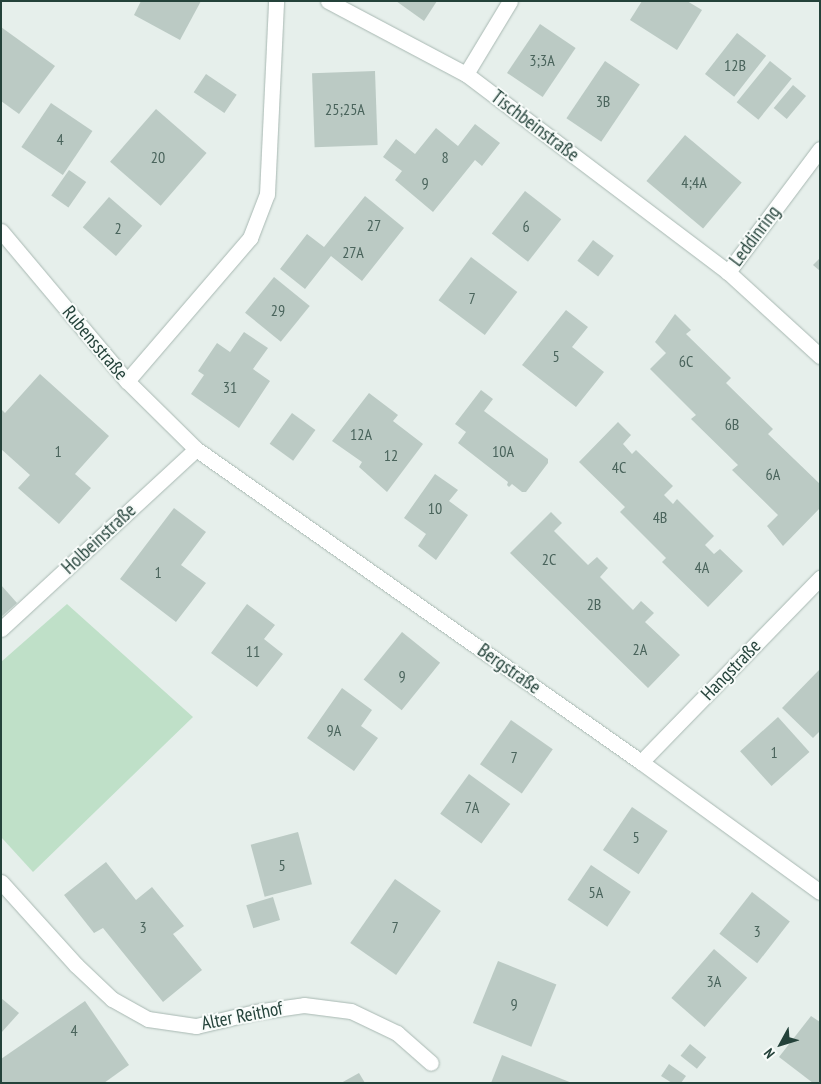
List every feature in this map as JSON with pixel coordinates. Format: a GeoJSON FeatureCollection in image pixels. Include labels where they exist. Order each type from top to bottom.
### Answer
{"type":"FeatureCollection","features":[{"type":"Feature","properties":{"kind":"street"},"geometry":{"type":"LineString","coordinates":[[127,381],[250,238],[267,194],[276,1]]}},
{"type":"Feature","properties":{"kind":"street","name":"Tischbeinstraße"},"geometry":{"type":"LineString","coordinates":[[328,1],[466,74],[728,272]]}},
{"type":"Feature","properties":{"kind":"street"},"geometry":{"type":"LineString","coordinates":[[466,74],[510,1]]}},
{"type":"Feature","properties":{"kind":"street","name":"Leddinring"},"geometry":{"type":"LineString","coordinates":[[820,149],[728,272],[820,356]]}},
{"type":"Feature","properties":{"kind":"street","name":"Rubensstraße"},"geometry":{"type":"LineString","coordinates":[[1,231],[127,381],[196,449]]}},
{"type":"Feature","properties":{"kind":"street","name":"Holbeinstraße"},"geometry":{"type":"LineString","coordinates":[[1,629],[196,449]]}},
{"type":"Feature","properties":{"kind":"street","name":"Bergstraße"},"geometry":{"type":"LineString","coordinates":[[196,449],[641,762],[820,892]]}},
{"type":"Feature","properties":{"kind":"street","name":"Hangstraße"},"geometry":{"type":"LineString","coordinates":[[641,762],[820,578]]}},
{"type":"Feature","properties":{"kind":"street","name":"Alter Reithof"},"geometry":{"type":"LineString","coordinates":[[1,882],[76,965],[112,999],[148,1019],[196,1026],[255,1012],[304,1005],[351,1011],[397,1033],[431,1063]]}},
{"type":"Feature","properties":{"kind":"green space"},"geometry":{"type":"Polygon","coordinates":[[[67,604],[193,717],[33,872],[1,837],[1,662],[67,604]]]}},
{"type":"Feature","properties":{"kind":"building"},"geometry":{"type":"Polygon","coordinates":[[[141,1],[201,1],[180,40],[134,15],[141,1]]]}},
{"type":"Feature","properties":{"kind":"building"},"geometry":{"type":"Polygon","coordinates":[[[396,1],[437,1],[424,21],[396,1]]]}},
{"type":"Feature","properties":{"kind":"building"},"geometry":{"type":"Polygon","coordinates":[[[642,1],[687,1],[702,10],[677,50],[630,20],[642,1]]]}},
{"type":"Feature","properties":{"kind":"building"},"geometry":{"type":"Polygon","coordinates":[[[540,24],[576,48],[543,97],[507,73],[540,24]]]}},
{"type":"Feature","properties":{"kind":"building"},"geometry":{"type":"Polygon","coordinates":[[[1,27],[55,66],[19,114],[1,101],[1,27]]]}},
{"type":"Feature","properties":{"kind":"building"},"geometry":{"type":"Polygon","coordinates":[[[737,33],[766,56],[734,97],[705,74],[737,33]]]}},
{"type":"Feature","properties":{"kind":"building"},"geometry":{"type":"Polygon","coordinates":[[[605,61],[640,84],[601,142],[566,118],[605,61]]]}},
{"type":"Feature","properties":{"kind":"building"},"geometry":{"type":"Polygon","coordinates":[[[770,61],[792,79],[758,120],[737,102],[770,61]]]}},
{"type":"Feature","properties":{"kind":"building"},"geometry":{"type":"Polygon","coordinates":[[[375,71],[378,145],[315,147],[312,73],[375,71]]]}},
{"type":"Feature","properties":{"kind":"building"},"geometry":{"type":"Polygon","coordinates":[[[206,74],[237,95],[224,113],[194,92],[206,74]]]}},
{"type":"Feature","properties":{"kind":"building"},"geometry":{"type":"Polygon","coordinates":[[[793,85],[806,96],[787,119],[774,108],[793,85]]]}},
{"type":"Feature","properties":{"kind":"building"},"geometry":{"type":"Polygon","coordinates":[[[51,103],[92,131],[63,175],[21,147],[51,103]]]}},
{"type":"Feature","properties":{"kind":"building"},"geometry":{"type":"Polygon","coordinates":[[[156,109],[207,153],[161,206],[110,162],[156,109]]]}},
{"type":"Feature","properties":{"kind":"building"},"geometry":{"type":"Polygon","coordinates":[[[475,124],[500,143],[482,166],[475,160],[433,212],[395,180],[402,171],[383,157],[396,139],[415,154],[436,128],[458,146],[475,124]]]}},
{"type":"Feature","properties":{"kind":"building"},"geometry":{"type":"Polygon","coordinates":[[[685,135],[742,183],[703,229],[646,181],[685,135]]]}},
{"type":"Feature","properties":{"kind":"building"},"geometry":{"type":"Polygon","coordinates":[[[69,170],[86,182],[68,207],[51,195],[69,170]]]}},
{"type":"Feature","properties":{"kind":"building"},"geometry":{"type":"Polygon","coordinates":[[[525,191],[561,219],[528,262],[492,234],[525,191]]]}},
{"type":"Feature","properties":{"kind":"building"},"geometry":{"type":"Polygon","coordinates":[[[365,196],[404,228],[362,281],[331,256],[305,289],[280,269],[307,234],[324,247],[365,196]]]}},
{"type":"Feature","properties":{"kind":"building"},"geometry":{"type":"Polygon","coordinates":[[[109,197],[142,226],[116,256],[83,227],[109,197]]]}},
{"type":"Feature","properties":{"kind":"building"},"geometry":{"type":"Polygon","coordinates":[[[593,240],[614,256],[598,276],[577,261],[593,240]]]}},
{"type":"Feature","properties":{"kind":"building"},"geometry":{"type":"Polygon","coordinates":[[[471,257],[517,292],[485,335],[439,300],[471,257]]]}},
{"type":"Feature","properties":{"kind":"building"},"geometry":{"type":"Polygon","coordinates":[[[820,258],[820,271],[813,265],[820,258]]]}},
{"type":"Feature","properties":{"kind":"building"},"geometry":{"type":"Polygon","coordinates":[[[274,277],[310,306],[281,342],[245,313],[274,277]]]}},
{"type":"Feature","properties":{"kind":"building"},"geometry":{"type":"Polygon","coordinates":[[[566,310],[588,327],[572,347],[604,372],[576,407],[522,365],[566,310]]]}},
{"type":"Feature","properties":{"kind":"building"},"geometry":{"type":"Polygon","coordinates":[[[675,314],[691,330],[686,334],[731,378],[726,383],[773,429],[768,434],[820,484],[820,508],[783,546],[767,526],[778,515],[732,470],[738,465],[691,419],[696,415],[650,369],[666,353],[655,342],[675,314]]]}},
{"type":"Feature","properties":{"kind":"building"},"geometry":{"type":"Polygon","coordinates":[[[244,332],[268,348],[253,369],[270,381],[239,428],[191,394],[204,375],[198,371],[217,343],[230,352],[244,332]]]}},
{"type":"Feature","properties":{"kind":"building"},"geometry":{"type":"Polygon","coordinates":[[[40,374],[109,436],[75,474],[91,488],[59,524],[18,488],[30,475],[1,449],[1,409],[5,413],[40,374]]]}},
{"type":"Feature","properties":{"kind":"building"},"geometry":{"type":"Polygon","coordinates":[[[481,390],[493,399],[484,411],[548,459],[548,463],[526,492],[522,492],[512,484],[509,487],[507,485],[508,482],[458,443],[466,432],[455,424],[481,390]]]}},
{"type":"Feature","properties":{"kind":"building"},"geometry":{"type":"Polygon","coordinates":[[[369,393],[398,415],[393,421],[423,444],[387,492],[359,467],[362,462],[332,441],[369,393]]]}},
{"type":"Feature","properties":{"kind":"building"},"geometry":{"type":"Polygon","coordinates":[[[292,413],[315,430],[293,461],[270,444],[292,413]]]}},
{"type":"Feature","properties":{"kind":"building"},"geometry":{"type":"Polygon","coordinates":[[[618,422],[631,435],[623,444],[632,454],[636,450],[673,486],[664,495],[673,504],[677,499],[714,536],[705,545],[714,554],[720,549],[743,571],[708,607],[662,562],[666,558],[620,512],[625,507],[579,462],[618,422]]]}},
{"type":"Feature","properties":{"kind":"building"},"geometry":{"type":"Polygon","coordinates":[[[435,474],[458,490],[449,501],[468,515],[436,560],[418,546],[426,534],[404,518],[435,474]]]}},
{"type":"Feature","properties":{"kind":"building"},"geometry":{"type":"Polygon","coordinates":[[[174,508],[206,532],[181,565],[206,583],[176,622],[120,579],[174,508]]]}},
{"type":"Feature","properties":{"kind":"building"},"geometry":{"type":"Polygon","coordinates":[[[551,512],[562,523],[554,531],[588,565],[597,557],[608,568],[600,577],[633,610],[641,601],[654,613],[645,622],[680,655],[648,688],[510,553],[551,512]]]}},
{"type":"Feature","properties":{"kind":"building"},"geometry":{"type":"Polygon","coordinates":[[[1,585],[17,603],[1,617],[1,585]]]}},
{"type":"Feature","properties":{"kind":"building"},"geometry":{"type":"Polygon","coordinates":[[[247,604],[275,625],[264,639],[283,654],[257,687],[211,653],[247,604]]]}},
{"type":"Feature","properties":{"kind":"building"},"geometry":{"type":"Polygon","coordinates":[[[402,632],[440,663],[402,710],[364,679],[402,632]]]}},
{"type":"Feature","properties":{"kind":"building"},"geometry":{"type":"Polygon","coordinates":[[[820,669],[820,731],[813,738],[782,708],[820,669]]]}},
{"type":"Feature","properties":{"kind":"building"},"geometry":{"type":"Polygon","coordinates":[[[342,688],[372,710],[361,726],[378,738],[354,771],[307,738],[342,688]]]}},
{"type":"Feature","properties":{"kind":"building"},"geometry":{"type":"Polygon","coordinates":[[[778,717],[809,752],[772,786],[740,751],[778,717]]]}},
{"type":"Feature","properties":{"kind":"building"},"geometry":{"type":"Polygon","coordinates":[[[511,720],[553,749],[522,793],[480,764],[511,720]]]}},
{"type":"Feature","properties":{"kind":"building"},"geometry":{"type":"Polygon","coordinates":[[[469,774],[510,804],[481,844],[440,814],[469,774]]]}},
{"type":"Feature","properties":{"kind":"building"},"geometry":{"type":"Polygon","coordinates":[[[632,807],[668,831],[639,874],[603,850],[632,807]]]}},
{"type":"Feature","properties":{"kind":"building"},"geometry":{"type":"Polygon","coordinates":[[[298,832],[312,884],[265,897],[251,845],[298,832]]]}},
{"type":"Feature","properties":{"kind":"building"},"geometry":{"type":"Polygon","coordinates":[[[106,862],[136,900],[152,887],[184,926],[173,934],[202,970],[163,1002],[103,928],[94,933],[64,895],[106,862]]]}},
{"type":"Feature","properties":{"kind":"building"},"geometry":{"type":"Polygon","coordinates":[[[591,865],[631,892],[607,927],[568,900],[591,865]]]}},
{"type":"Feature","properties":{"kind":"building"},"geometry":{"type":"Polygon","coordinates":[[[395,879],[441,911],[396,975],[350,943],[395,879]]]}},
{"type":"Feature","properties":{"kind":"building"},"geometry":{"type":"Polygon","coordinates":[[[752,892],[790,922],[757,963],[719,934],[752,892]]]}},
{"type":"Feature","properties":{"kind":"building"},"geometry":{"type":"Polygon","coordinates":[[[273,897],[280,920],[253,928],[246,905],[273,897]]]}},
{"type":"Feature","properties":{"kind":"building"},"geometry":{"type":"Polygon","coordinates":[[[714,949],[747,978],[705,1027],[671,998],[714,949]]]}},
{"type":"Feature","properties":{"kind":"building"},"geometry":{"type":"Polygon","coordinates":[[[498,961],[556,985],[531,1047],[473,1023],[498,961]]]}},
{"type":"Feature","properties":{"kind":"building"},"geometry":{"type":"Polygon","coordinates":[[[1,998],[19,1013],[1,1033],[1,998]]]}},
{"type":"Feature","properties":{"kind":"building"},"geometry":{"type":"Polygon","coordinates":[[[85,1001],[129,1065],[104,1083],[1,1083],[1,1059],[85,1001]]]}},
{"type":"Feature","properties":{"kind":"building"},"geometry":{"type":"Polygon","coordinates":[[[811,1016],[820,1022],[820,1083],[813,1083],[779,1057],[811,1016]]]}},
{"type":"Feature","properties":{"kind":"building"},"geometry":{"type":"Polygon","coordinates":[[[690,1044],[706,1057],[697,1069],[681,1056],[690,1044]]]}},
{"type":"Feature","properties":{"kind":"building"},"geometry":{"type":"Polygon","coordinates":[[[502,1055],[572,1083],[491,1083],[502,1055]]]}},
{"type":"Feature","properties":{"kind":"building"},"geometry":{"type":"Polygon","coordinates":[[[669,1064],[686,1076],[681,1083],[672,1083],[661,1076],[669,1064]]]}},
{"type":"Feature","properties":{"kind":"building"},"geometry":{"type":"Polygon","coordinates":[[[359,1073],[365,1083],[341,1083],[359,1073]]]}}]}
